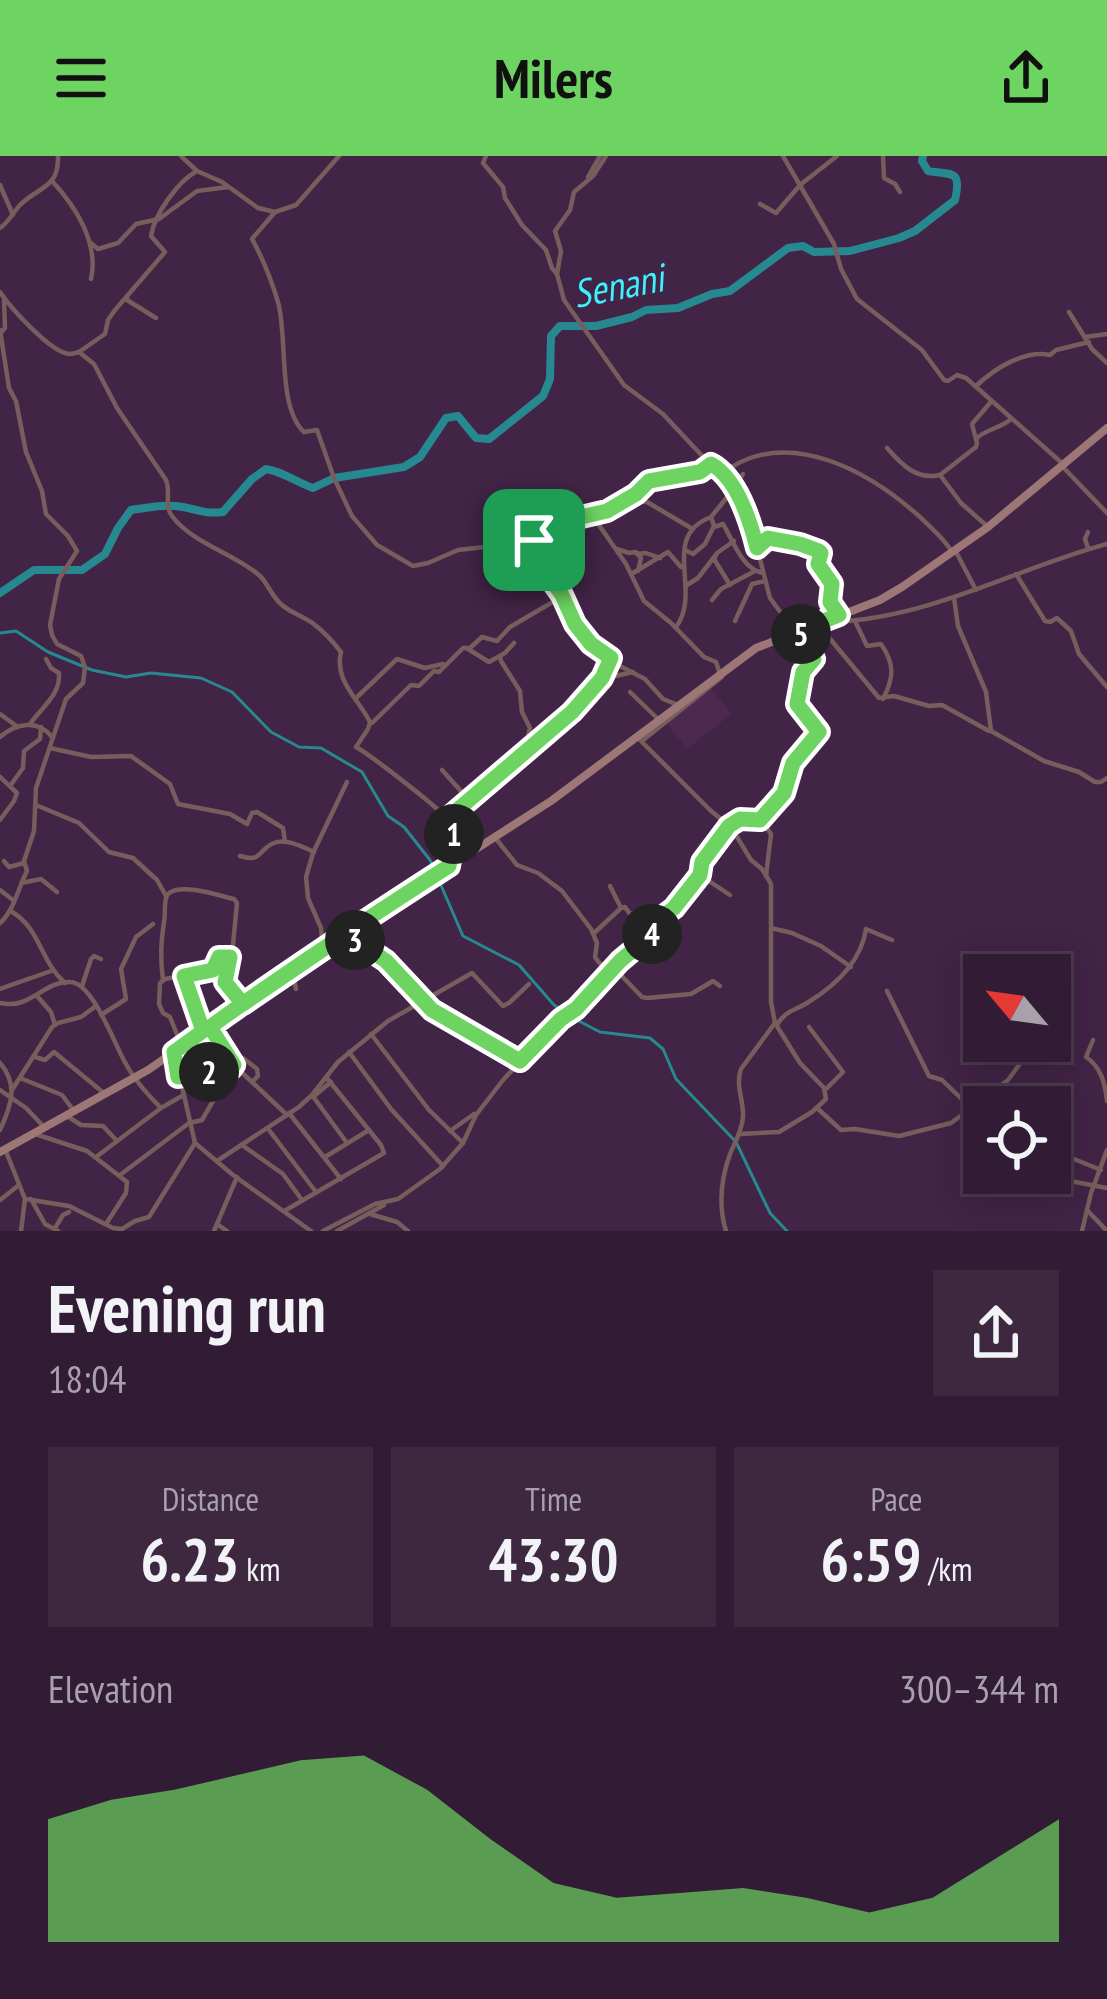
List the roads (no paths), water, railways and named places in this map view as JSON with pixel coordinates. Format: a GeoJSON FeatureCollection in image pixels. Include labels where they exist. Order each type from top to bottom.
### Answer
{"type":"FeatureCollection","features":[{"type":"Feature","properties":{"kind":"main road"},"geometry":{"type":"LineString","coordinates":[[3,1151],[178,1049],[551,801],[763,644],[902,587],[988,527],[1104,433]]}},
{"type":"Feature","properties":{"kind":"street"},"geometry":{"type":"LineString","coordinates":[[0,228],[23,202],[52,181],[58,156]]}},
{"type":"Feature","properties":{"kind":"street"},"geometry":{"type":"LineString","coordinates":[[181,156],[258,208],[275,212]]}},
{"type":"Feature","properties":{"kind":"street"},"geometry":{"type":"LineString","coordinates":[[339,156],[296,205],[275,212],[252,239],[277,297],[293,414],[301,430],[317,430],[352,516],[377,545],[413,566],[458,550],[534,540],[562,524],[607,511],[649,481],[700,472],[711,464]]}},
{"type":"Feature","properties":{"kind":"street"},"geometry":{"type":"LineString","coordinates":[[486,156],[483,162],[503,187],[522,226],[546,250],[564,300],[616,375],[721,469],[732,486],[753,532],[761,575],[773,605],[809,627],[883,699]]}},
{"type":"Feature","properties":{"kind":"street"},"geometry":{"type":"LineString","coordinates":[[557,274],[561,254],[555,231],[572,206],[574,192],[593,176],[603,156]]}},
{"type":"Feature","properties":{"kind":"street"},"geometry":{"type":"LineString","coordinates":[[783,156],[834,244],[857,299],[922,350],[946,381],[959,375],[976,386],[1062,464],[1107,513]]}},
{"type":"Feature","properties":{"kind":"street"},"geometry":{"type":"LineString","coordinates":[[819,156],[826,164]]}},
{"type":"Feature","properties":{"kind":"street"},"geometry":{"type":"LineString","coordinates":[[760,204],[776,213],[800,185],[837,156]]}},
{"type":"Feature","properties":{"kind":"street"},"geometry":{"type":"LineString","coordinates":[[883,156],[884,178],[900,192]]}},
{"type":"Feature","properties":{"kind":"street"},"geometry":{"type":"LineString","coordinates":[[2,295],[35,332],[59,350],[79,352],[105,334],[110,316],[165,252],[151,236],[153,220],[183,180],[197,171]]}},
{"type":"Feature","properties":{"kind":"street"},"geometry":{"type":"LineString","coordinates":[[52,181],[91,243],[91,279]]}},
{"type":"Feature","properties":{"kind":"street"},"geometry":{"type":"LineString","coordinates":[[0,185],[13,214]]}},
{"type":"Feature","properties":{"kind":"street"},"geometry":{"type":"LineString","coordinates":[[91,243],[98,249],[110,247],[136,224],[159,219],[196,190],[228,187]]}},
{"type":"Feature","properties":{"kind":"street"},"geometry":{"type":"LineString","coordinates":[[0,923],[11,911],[27,871],[24,863],[34,831],[38,780],[52,738],[66,699],[84,677],[82,658],[52,635],[59,579],[77,551],[46,514],[26,452],[0,333],[5,328],[2,295]]}},
{"type":"Feature","properties":{"kind":"street"},"geometry":{"type":"LineString","coordinates":[[127,296],[157,318]]}},
{"type":"Feature","properties":{"kind":"street"},"geometry":{"type":"LineString","coordinates":[[1069,312],[1106,359]]}},
{"type":"Feature","properties":{"kind":"street"},"geometry":{"type":"LineString","coordinates":[[976,386],[997,366],[1040,352],[1049,355],[1107,334]]}},
{"type":"Feature","properties":{"kind":"street"},"geometry":{"type":"LineString","coordinates":[[79,352],[94,364],[117,409],[166,480],[170,514],[195,537],[259,575],[276,600],[338,647],[346,686],[370,724]]}},
{"type":"Feature","properties":{"kind":"street"},"geometry":{"type":"LineString","coordinates":[[887,448],[917,475],[940,475],[976,447],[971,424],[992,401]]}},
{"type":"Feature","properties":{"kind":"street"},"geometry":{"type":"LineString","coordinates":[[976,439],[1011,419]]}},
{"type":"Feature","properties":{"kind":"street"},"geometry":{"type":"LineString","coordinates":[[732,486],[730,468],[772,453],[794,453],[848,467],[897,498],[946,542],[976,590]]}},
{"type":"Feature","properties":{"kind":"street"},"geometry":{"type":"LineString","coordinates":[[681,566],[691,529],[723,505],[742,474]]}},
{"type":"Feature","properties":{"kind":"street"},"geometry":{"type":"LineString","coordinates":[[940,475],[988,527]]}},
{"type":"Feature","properties":{"kind":"street"},"geometry":{"type":"LineString","coordinates":[[631,498],[691,529]]}},
{"type":"Feature","properties":{"kind":"street"},"geometry":{"type":"LineString","coordinates":[[592,513],[634,572]]}},
{"type":"Feature","properties":{"kind":"street"},"geometry":{"type":"LineString","coordinates":[[711,517],[714,527]]}},
{"type":"Feature","properties":{"kind":"street"},"geometry":{"type":"LineString","coordinates":[[685,550],[694,553],[714,527],[723,524],[747,566],[761,575]]}},
{"type":"Feature","properties":{"kind":"street"},"geometry":{"type":"LineString","coordinates":[[1088,532],[1089,549]]}},
{"type":"Feature","properties":{"kind":"street"},"geometry":{"type":"LineString","coordinates":[[757,548],[768,538],[819,551],[818,565],[832,584],[826,611],[802,641],[814,659],[803,672],[797,704],[819,732],[786,770],[777,801],[760,820]]}},
{"type":"Feature","properties":{"kind":"street"},"geometry":{"type":"LineString","coordinates":[[534,540],[547,574],[583,635],[608,665],[633,672],[663,699],[678,705]]}},
{"type":"Feature","properties":{"kind":"street"},"geometry":{"type":"LineString","coordinates":[[687,585],[734,541]]}},
{"type":"Feature","properties":{"kind":"street"},"geometry":{"type":"LineString","coordinates":[[809,627],[922,608],[1107,544]]}},
{"type":"Feature","properties":{"kind":"street"},"geometry":{"type":"LineString","coordinates":[[616,550],[638,554],[641,559],[632,581],[644,601],[722,672],[717,682],[638,739],[730,827],[771,884],[771,1002],[776,1024],[797,1059],[825,1090],[826,1099],[817,1108],[779,1132],[739,1134]]}},
{"type":"Feature","properties":{"kind":"street"},"geometry":{"type":"LineString","coordinates":[[634,572],[669,552],[681,566],[687,585],[684,616],[676,627]]}},
{"type":"Feature","properties":{"kind":"street"},"geometry":{"type":"LineString","coordinates":[[638,554],[659,558]]}},
{"type":"Feature","properties":{"kind":"street"},"geometry":{"type":"LineString","coordinates":[[715,556],[730,585]]}},
{"type":"Feature","properties":{"kind":"street"},"geometry":{"type":"LineString","coordinates":[[1016,574],[1046,621],[1057,618],[1071,631],[1079,654],[1107,687]]}},
{"type":"Feature","properties":{"kind":"street"},"geometry":{"type":"LineString","coordinates":[[712,600],[722,589],[761,575]]}},
{"type":"Feature","properties":{"kind":"street"},"geometry":{"type":"LineString","coordinates":[[734,621],[761,575]]}},
{"type":"Feature","properties":{"kind":"street"},"geometry":{"type":"LineString","coordinates":[[447,867],[455,830],[448,818],[356,747],[370,724],[411,685],[418,686],[433,671],[441,671],[482,637],[497,641],[513,625],[563,596]]}},
{"type":"Feature","properties":{"kind":"street"},"geometry":{"type":"LineString","coordinates":[[954,598],[958,626],[988,698],[991,731]]}},
{"type":"Feature","properties":{"kind":"street"},"geometry":{"type":"LineString","coordinates":[[830,602],[839,615]]}},
{"type":"Feature","properties":{"kind":"street"},"geometry":{"type":"LineString","coordinates":[[867,605],[878,616]]}},
{"type":"Feature","properties":{"kind":"street"},"geometry":{"type":"LineString","coordinates":[[854,621],[867,646],[880,644],[891,661],[891,681],[883,699]]}},
{"type":"Feature","properties":{"kind":"street"},"geometry":{"type":"LineString","coordinates":[[436,672],[456,651],[465,650],[489,662],[514,643]]}},
{"type":"Feature","properties":{"kind":"street"},"geometry":{"type":"LineString","coordinates":[[500,656],[520,691],[521,712],[530,728],[525,750]]}},
{"type":"Feature","properties":{"kind":"street"},"geometry":{"type":"LineString","coordinates":[[30,724],[60,681],[46,658]]}},
{"type":"Feature","properties":{"kind":"street"},"geometry":{"type":"LineString","coordinates":[[355,698],[397,659],[425,668],[443,664]]}},
{"type":"Feature","properties":{"kind":"street"},"geometry":{"type":"LineString","coordinates":[[448,818],[572,712],[608,665]]}},
{"type":"Feature","properties":{"kind":"street"},"geometry":{"type":"LineString","coordinates":[[602,678],[633,672]]}},
{"type":"Feature","properties":{"kind":"street"},"geometry":{"type":"LineString","coordinates":[[630,692],[658,719]]}},
{"type":"Feature","properties":{"kind":"street"},"geometry":{"type":"LineString","coordinates":[[883,699],[897,696],[942,705],[1044,761],[1095,782],[1107,778]]}},
{"type":"Feature","properties":{"kind":"street"},"geometry":{"type":"LineString","coordinates":[[0,714],[18,727]]}},
{"type":"Feature","properties":{"kind":"street"},"geometry":{"type":"LineString","coordinates":[[1,734],[30,724],[52,738]]}},
{"type":"Feature","properties":{"kind":"street"},"geometry":{"type":"LineString","coordinates":[[10,787],[24,766],[24,751],[40,740],[41,727]]}},
{"type":"Feature","properties":{"kind":"street"},"geometry":{"type":"LineString","coordinates":[[50,748],[92,757],[131,756],[170,784],[178,804],[230,814],[247,824],[257,812],[283,828],[285,842]]}},
{"type":"Feature","properties":{"kind":"street"},"geometry":{"type":"LineString","coordinates":[[442,770],[469,800]]}},
{"type":"Feature","properties":{"kind":"street"},"geometry":{"type":"LineString","coordinates":[[0,777],[16,791],[0,820]]}},
{"type":"Feature","properties":{"kind":"street"},"geometry":{"type":"LineString","coordinates":[[347,782],[314,852],[306,884],[326,947],[355,940],[376,927],[388,906]]}},
{"type":"Feature","properties":{"kind":"street"},"geometry":{"type":"LineString","coordinates":[[36,805],[79,823],[109,852],[133,858],[159,881],[166,896],[159,944],[163,980],[159,1004],[170,1017],[178,1049],[178,1077],[195,1143],[311,1231]]}},
{"type":"Feature","properties":{"kind":"street"},"geometry":{"type":"LineString","coordinates":[[337,1231],[428,1180],[443,1166],[463,1143],[478,1112],[520,1061],[650,936],[700,874],[702,862],[740,819],[760,820],[771,834],[766,876]]}},
{"type":"Feature","properties":{"kind":"street"},"geometry":{"type":"LineString","coordinates":[[495,838],[517,865],[559,886],[593,934],[595,957],[637,993],[647,998],[691,994],[713,981],[720,986]]}},
{"type":"Feature","properties":{"kind":"street"},"geometry":{"type":"LineString","coordinates":[[239,856],[250,859],[264,854],[273,843],[285,842],[314,852]]}},
{"type":"Feature","properties":{"kind":"street"},"geometry":{"type":"LineString","coordinates":[[4,861],[9,867],[24,863]]}},
{"type":"Feature","properties":{"kind":"street"},"geometry":{"type":"LineString","coordinates":[[700,874],[730,895]]}},
{"type":"Feature","properties":{"kind":"street"},"geometry":{"type":"LineString","coordinates":[[21,883],[41,879],[57,892]]}},
{"type":"Feature","properties":{"kind":"street"},"geometry":{"type":"LineString","coordinates":[[610,886],[621,908]]}},
{"type":"Feature","properties":{"kind":"street"},"geometry":{"type":"LineString","coordinates":[[0,890],[14,900]]}},
{"type":"Feature","properties":{"kind":"street"},"geometry":{"type":"LineString","coordinates":[[166,896],[206,890],[236,902],[225,982],[243,1004]]}},
{"type":"Feature","properties":{"kind":"street"},"geometry":{"type":"LineString","coordinates":[[593,934],[621,908],[638,912]]}},
{"type":"Feature","properties":{"kind":"street"},"geometry":{"type":"LineString","coordinates":[[11,911],[28,924],[52,971],[65,982]]}},
{"type":"Feature","properties":{"kind":"street"},"geometry":{"type":"LineString","coordinates":[[101,1015],[126,999],[121,969],[136,937],[153,924]]}},
{"type":"Feature","properties":{"kind":"street"},"geometry":{"type":"LineString","coordinates":[[772,928],[821,946],[850,967]]}},
{"type":"Feature","properties":{"kind":"street"},"geometry":{"type":"LineString","coordinates":[[726,1231],[722,1184],[743,1108],[739,1073],[784,1014],[815,998],[850,967],[867,929],[892,940]]}},
{"type":"Feature","properties":{"kind":"street"},"geometry":{"type":"LineString","coordinates":[[355,940],[386,961],[423,1002],[520,1061]]}},
{"type":"Feature","properties":{"kind":"street"},"geometry":{"type":"LineString","coordinates":[[163,980],[213,970],[219,957],[230,957]]}},
{"type":"Feature","properties":{"kind":"street"},"geometry":{"type":"LineString","coordinates":[[82,986],[91,958],[100,959]]}},
{"type":"Feature","properties":{"kind":"street"},"geometry":{"type":"LineString","coordinates":[[0,989],[52,971]]}},
{"type":"Feature","properties":{"kind":"street"},"geometry":{"type":"LineString","coordinates":[[217,1161],[313,1096],[349,1052],[371,1034],[472,973],[502,1006],[529,984]]}},
{"type":"Feature","properties":{"kind":"street"},"geometry":{"type":"LineString","coordinates":[[284,975],[294,980],[296,989]]}},
{"type":"Feature","properties":{"kind":"street"},"geometry":{"type":"LineString","coordinates":[[184,976],[207,1029],[233,1066],[288,1114],[341,1179]]}},
{"type":"Feature","properties":{"kind":"street"},"geometry":{"type":"LineString","coordinates":[[0,1003],[19,1004],[65,982],[82,986],[134,1077],[161,1108]]}},
{"type":"Feature","properties":{"kind":"street"},"geometry":{"type":"LineString","coordinates":[[887,991],[929,1076],[942,1080],[963,1101]]}},
{"type":"Feature","properties":{"kind":"street"},"geometry":{"type":"LineString","coordinates":[[12,1090],[55,1025],[37,996]]}},
{"type":"Feature","properties":{"kind":"street"},"geometry":{"type":"LineString","coordinates":[[55,1025],[81,1017],[96,1006]]}},
{"type":"Feature","properties":{"kind":"street"},"geometry":{"type":"LineString","coordinates":[[809,1027],[842,1072],[825,1090]]}},
{"type":"Feature","properties":{"kind":"street"},"geometry":{"type":"LineString","coordinates":[[371,1034],[429,1110],[463,1143]]}},
{"type":"Feature","properties":{"kind":"street"},"geometry":{"type":"LineString","coordinates":[[1093,1040],[1086,1058],[1094,1062],[1104,1081],[1107,1101]]}},
{"type":"Feature","properties":{"kind":"street"},"geometry":{"type":"LineString","coordinates":[[349,1052],[443,1166]]}},
{"type":"Feature","properties":{"kind":"street"},"geometry":{"type":"LineString","coordinates":[[35,1057],[45,1060],[55,1053],[105,1094]]}},
{"type":"Feature","properties":{"kind":"street"},"geometry":{"type":"LineString","coordinates":[[119,1175],[190,1123],[203,1119],[233,1066],[243,1058],[257,1070],[252,1082]]}},
{"type":"Feature","properties":{"kind":"street"},"geometry":{"type":"LineString","coordinates":[[1000,1086],[1019,1065],[1017,1062]]}},
{"type":"Feature","properties":{"kind":"street"},"geometry":{"type":"LineString","coordinates":[[0,1063],[12,1090],[0,1130]]}},
{"type":"Feature","properties":{"kind":"street"},"geometry":{"type":"LineString","coordinates":[[178,1077],[233,1066]]}},
{"type":"Feature","properties":{"kind":"street"},"geometry":{"type":"LineString","coordinates":[[20,1078],[62,1095],[81,1125],[103,1126],[117,1141]]}},
{"type":"Feature","properties":{"kind":"street"},"geometry":{"type":"LineString","coordinates":[[286,1210],[384,1153],[329,1079]]}},
{"type":"Feature","properties":{"kind":"street"},"geometry":{"type":"LineString","coordinates":[[0,1090],[45,1128]]}},
{"type":"Feature","properties":{"kind":"street"},"geometry":{"type":"LineString","coordinates":[[97,1157],[182,1096]]}},
{"type":"Feature","properties":{"kind":"street"},"geometry":{"type":"LineString","coordinates":[[313,1096],[347,1143]]}},
{"type":"Feature","properties":{"kind":"street"},"geometry":{"type":"LineString","coordinates":[[817,1108],[842,1130],[894,1136],[944,1126],[963,1113]]}},
{"type":"Feature","properties":{"kind":"street"},"geometry":{"type":"LineString","coordinates":[[450,1131],[478,1112]]}},
{"type":"Feature","properties":{"kind":"street"},"geometry":{"type":"LineString","coordinates":[[268,1129],[316,1192]]}},
{"type":"Feature","properties":{"kind":"street"},"geometry":{"type":"LineString","coordinates":[[325,1156],[369,1130]]}},
{"type":"Feature","properties":{"kind":"street"},"geometry":{"type":"LineString","coordinates":[[35,1134],[97,1157],[129,1186],[106,1224]]}},
{"type":"Feature","properties":{"kind":"street"},"geometry":{"type":"LineString","coordinates":[[28,1199],[69,1206],[122,1229],[148,1218],[195,1143]]}},
{"type":"Feature","properties":{"kind":"street"},"geometry":{"type":"LineString","coordinates":[[242,1145],[283,1174],[302,1200]]}},
{"type":"Feature","properties":{"kind":"street"},"geometry":{"type":"LineString","coordinates":[[1082,1231],[1107,1150]]}},
{"type":"Feature","properties":{"kind":"street"},"geometry":{"type":"LineString","coordinates":[[3,1151],[45,1224],[57,1229],[69,1212]]}},
{"type":"Feature","properties":{"kind":"street"},"geometry":{"type":"LineString","coordinates":[[1071,1157],[1101,1170]]}},
{"type":"Feature","properties":{"kind":"street"},"geometry":{"type":"LineString","coordinates":[[227,1231],[216,1227],[236,1177]]}},
{"type":"Feature","properties":{"kind":"street"},"geometry":{"type":"LineString","coordinates":[[1071,1181],[1107,1187]]}},
{"type":"Feature","properties":{"kind":"street"},"geometry":{"type":"LineString","coordinates":[[0,1200],[20,1184]]}},
{"type":"Feature","properties":{"kind":"street"},"geometry":{"type":"LineString","coordinates":[[20,1231],[28,1199]]}},
{"type":"Feature","properties":{"kind":"street"},"geometry":{"type":"LineString","coordinates":[[323,1231],[375,1204],[390,1202]]}},
{"type":"Feature","properties":{"kind":"street"},"geometry":{"type":"LineString","coordinates":[[1087,1210],[1107,1231]]}},
{"type":"Feature","properties":{"kind":"street"},"geometry":{"type":"LineString","coordinates":[[370,1214],[397,1222],[408,1231]]}},
{"type":"Feature","properties":{"kind":"waterway","name":"Senani"},"geometry":{"type":"LineString","coordinates":[[0,593],[34,570],[82,570],[105,554],[131,510],[170,506],[223,512],[266,469],[313,488],[334,478],[404,467],[420,457],[446,418],[458,416],[476,438],[489,439],[543,396],[550,379],[551,336],[560,326],[596,326],[730,291],[788,248],[850,251],[915,231],[955,200],[957,190],[956,178],[928,171],[923,156]]}},
{"type":"Feature","properties":{"kind":"waterway"},"geometry":{"type":"LineString","coordinates":[[0,633],[16,631],[48,652],[92,670],[126,677],[151,673],[201,678],[232,692],[271,732],[299,747],[321,748],[362,772],[388,816],[404,827],[430,860],[463,936],[519,965],[554,1005],[575,1019],[600,1032],[650,1038],[663,1049],[676,1079],[736,1142],[770,1213],[787,1231]]}}]}
